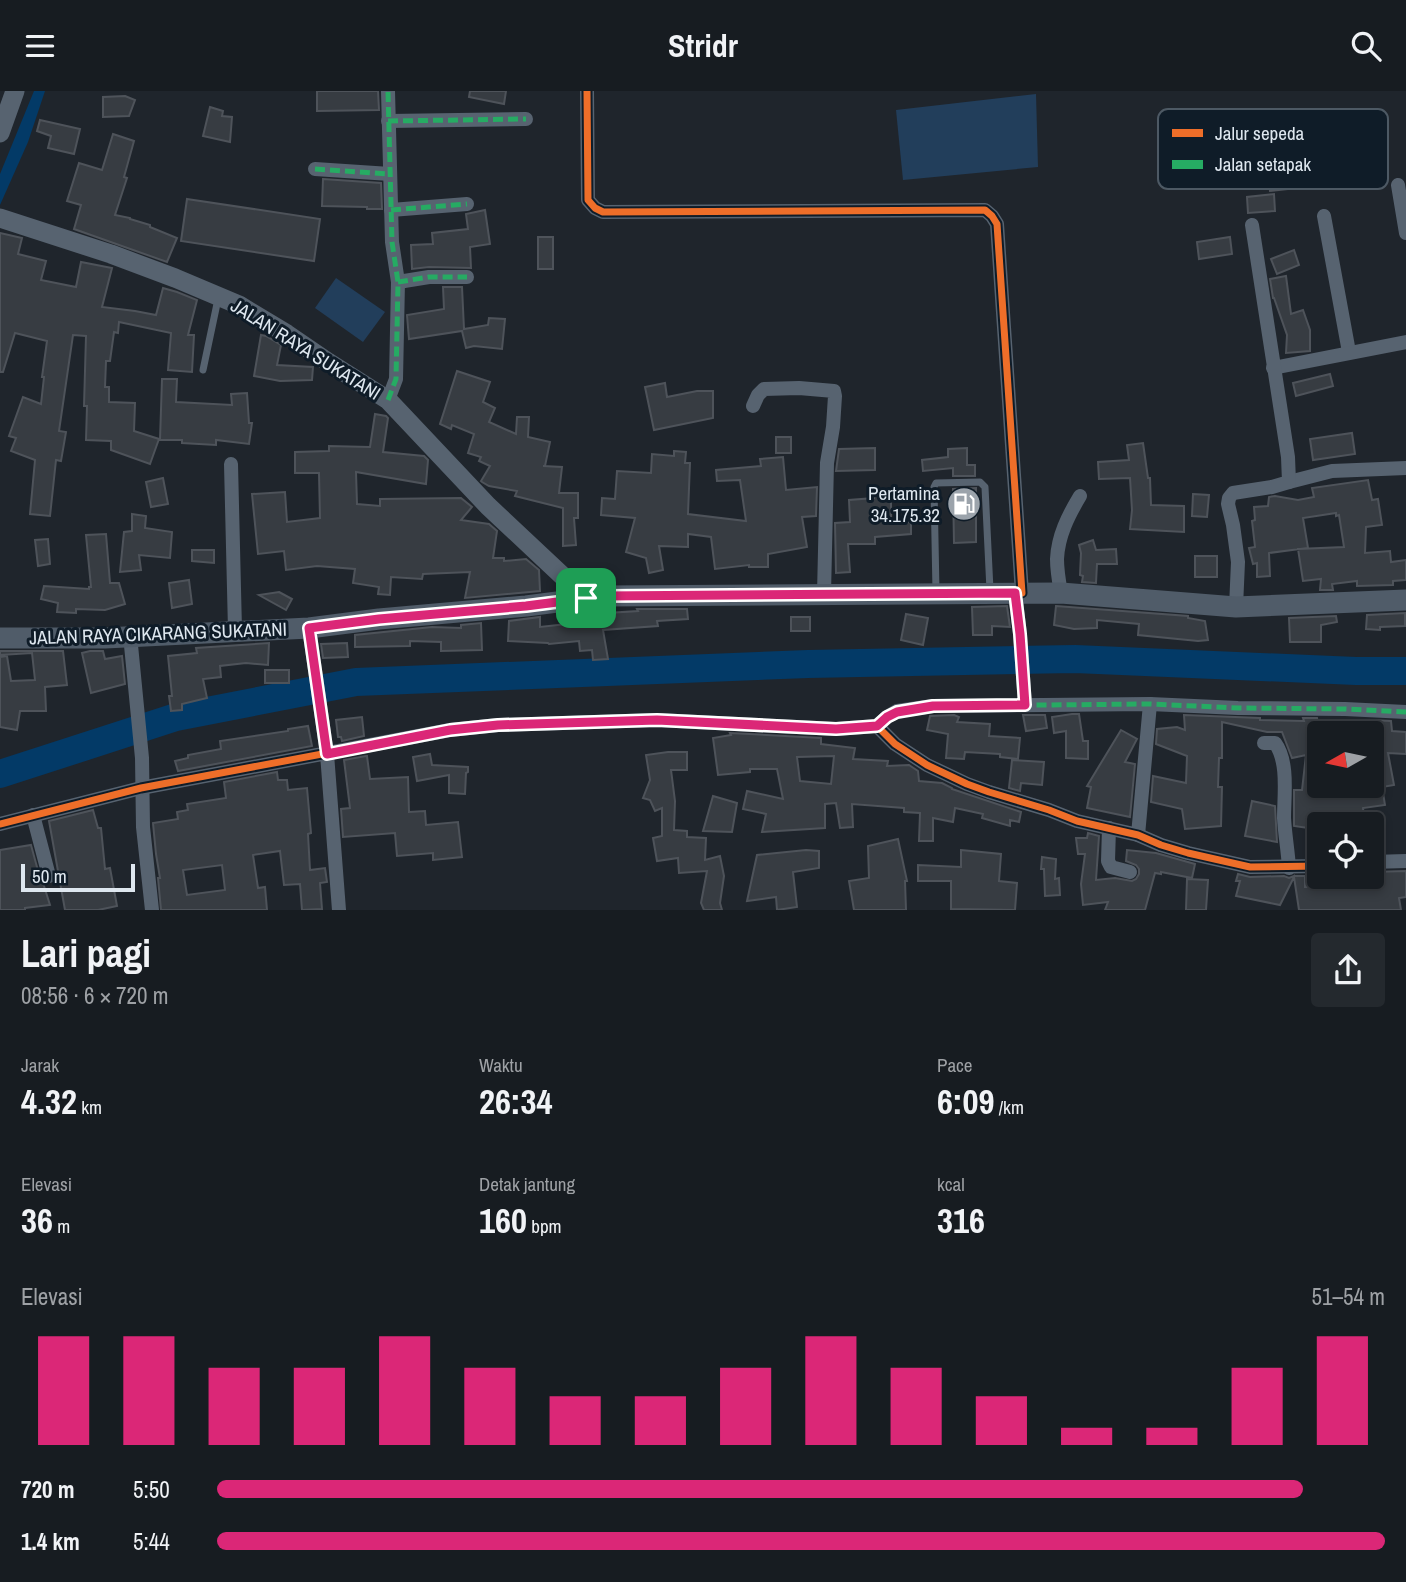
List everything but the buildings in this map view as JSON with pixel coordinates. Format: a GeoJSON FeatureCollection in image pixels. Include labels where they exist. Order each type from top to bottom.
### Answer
{"type":"FeatureCollection","features":[{"type":"Feature","properties":{"kind":"main road","name":"JALAN RAYA CIKARANG SUKATANI"},"geometry":{"type":"LineString","coordinates":[[0,638],[105,638],[235,630],[310,636],[379,619],[636,595],[1061,593],[1236,607],[1406,600]]}},
{"type":"Feature","properties":{"kind":"street"},"geometry":{"type":"LineString","coordinates":[[0,133],[15,91]]}},
{"type":"Feature","properties":{"kind":"street"},"geometry":{"type":"LineString","coordinates":[[388,91],[392,241],[398,282],[396,379],[388,400]]}},
{"type":"Feature","properties":{"kind":"street"},"geometry":{"type":"LineString","coordinates":[[587,91],[588,200],[603,212],[985,210],[992,215],[997,225],[1025,705]]}},
{"type":"Feature","properties":{"kind":"street"},"geometry":{"type":"LineString","coordinates":[[388,121],[526,119]]}},
{"type":"Feature","properties":{"kind":"street"},"geometry":{"type":"LineString","coordinates":[[315,169],[390,174]]}},
{"type":"Feature","properties":{"kind":"street"},"geometry":{"type":"LineString","coordinates":[[1398,185],[1406,233]]}},
{"type":"Feature","properties":{"kind":"street"},"geometry":{"type":"LineString","coordinates":[[391,210],[467,204]]}},
{"type":"Feature","properties":{"kind":"street"},"geometry":{"type":"LineString","coordinates":[[1324,216],[1349,352]]}},
{"type":"Feature","properties":{"kind":"street","name":"JALAN RAYA SUKATANI"},"geometry":{"type":"LineString","coordinates":[[2,219],[111,254],[218,296],[259,316],[388,400],[488,506],[586,598]]}},
{"type":"Feature","properties":{"kind":"street"},"geometry":{"type":"LineString","coordinates":[[1252,225],[1288,457],[1289,482]]}},
{"type":"Feature","properties":{"kind":"street"},"geometry":{"type":"LineString","coordinates":[[398,282],[429,277],[467,277]]}},
{"type":"Feature","properties":{"kind":"street"},"geometry":{"type":"LineString","coordinates":[[1273,368],[1406,342]]}},
{"type":"Feature","properties":{"kind":"street"},"geometry":{"type":"LineString","coordinates":[[753,407],[764,389],[834,391],[833,427],[827,463],[824,594]]}},
{"type":"Feature","properties":{"kind":"street"},"geometry":{"type":"LineString","coordinates":[[231,464],[235,630]]}},
{"type":"Feature","properties":{"kind":"street"},"geometry":{"type":"LineString","coordinates":[[1236,607],[1238,562],[1228,504],[1233,493],[1272,487],[1332,471],[1406,468]]}},
{"type":"Feature","properties":{"kind":"street"},"geometry":{"type":"LineString","coordinates":[[1061,593],[1057,561],[1060,540],[1067,518],[1080,496]]}},
{"type":"Feature","properties":{"kind":"street"},"geometry":{"type":"LineString","coordinates":[[131,635],[142,758],[143,827],[152,910]]}},
{"type":"Feature","properties":{"kind":"street"},"geometry":{"type":"LineString","coordinates":[[310,636],[327,754],[339,910]]}},
{"type":"Feature","properties":{"kind":"street"},"geometry":{"type":"LineString","coordinates":[[1138,835],[1150,704]]}},
{"type":"Feature","properties":{"kind":"street"},"geometry":{"type":"LineString","coordinates":[[0,824],[141,787],[450,730],[498,725],[657,720],[836,729],[877,726],[897,712],[933,706],[1150,704],[1406,712]]}},
{"type":"Feature","properties":{"kind":"street"},"geometry":{"type":"LineString","coordinates":[[877,726],[895,744],[928,765],[967,784],[1077,821],[1138,835],[1161,845],[1250,867],[1307,867]]}},
{"type":"Feature","properties":{"kind":"street"},"geometry":{"type":"LineString","coordinates":[[1264,743],[1275,743],[1282,764],[1289,868]]}},
{"type":"Feature","properties":{"kind":"street"},"geometry":{"type":"LineString","coordinates":[[33,815],[49,876]]}},
{"type":"Feature","properties":{"kind":"street"},"geometry":{"type":"LineString","coordinates":[[1108,828],[1108,861],[1111,867],[1130,871]]}},
{"type":"Feature","properties":{"kind":"street"},"geometry":{"type":"LineString","coordinates":[[1384,862],[1406,861]]}},
{"type":"Feature","properties":{"kind":"lane"},"geometry":{"type":"LineString","coordinates":[[203,370],[218,296]]}},
{"type":"Feature","properties":{"kind":"lane"},"geometry":{"type":"LineString","coordinates":[[936,593],[934,487],[936,483],[980,482],[985,487],[990,593]]}},
{"type":"Feature","properties":{"kind":"shaded area"},"geometry":{"type":"Polygon","coordinates":[[[34,91],[45,91],[28,142],[0,205],[0,174],[34,91]]]}},
{"type":"Feature","properties":{"kind":"shaded area"},"geometry":{"type":"Polygon","coordinates":[[[1036,94],[1038,167],[903,180],[896,110],[1036,94]]]}},
{"type":"Feature","properties":{"kind":"shaded area"},"geometry":{"type":"Polygon","coordinates":[[[336,278],[385,312],[363,342],[315,308],[336,278]]]}},
{"type":"Feature","properties":{"kind":"waterway"},"geometry":{"type":"LineString","coordinates":[[0,774],[176,717],[356,682],[808,664],[1075,659],[1406,671]]}},
{"type":"Feature","properties":{"kind":"marked path"},"geometry":{"type":"LineString","coordinates":[[388,91],[392,242],[398,282],[396,379],[388,400]]}},
{"type":"Feature","properties":{"kind":"marked path"},"geometry":{"type":"LineString","coordinates":[[388,121],[526,119]]}},
{"type":"Feature","properties":{"kind":"marked path"},"geometry":{"type":"LineString","coordinates":[[315,169],[390,174]]}},
{"type":"Feature","properties":{"kind":"marked path"},"geometry":{"type":"LineString","coordinates":[[391,210],[467,204]]}},
{"type":"Feature","properties":{"kind":"marked path"},"geometry":{"type":"LineString","coordinates":[[398,282],[429,277],[467,277]]}},
{"type":"Feature","properties":{"kind":"marked path"},"geometry":{"type":"LineString","coordinates":[[1015,592],[1025,705]]}},
{"type":"Feature","properties":{"kind":"marked path"},"geometry":{"type":"LineString","coordinates":[[877,726],[897,711],[933,706],[1150,704],[1406,712]]}},
{"type":"Feature","properties":{"kind":"cycle path"},"geometry":{"type":"LineString","coordinates":[[587,91],[588,200],[603,212],[985,210],[992,216],[997,224],[1022,593]]}},
{"type":"Feature","properties":{"kind":"cycle path"},"geometry":{"type":"LineString","coordinates":[[0,824],[141,788],[450,730],[498,725],[657,720],[836,729],[877,726],[895,744],[927,765],[967,784],[1077,821],[1138,835],[1188,853],[1250,867],[1307,866]]}},
{"type":"Feature","properties":{"kind":"place","name":"Pertamina 34.175.32"},"geometry":{"type":"Point","coordinates":[964,504]}},
{"type":"Feature","properties":{"kind":"route"},"geometry":{"type":"LineString","coordinates":[[1015,593],[1025,705],[933,706],[897,712],[877,726],[836,729],[657,720],[498,725],[450,730],[327,754],[309,628],[586,598],[636,595],[1015,593]]}}]}
